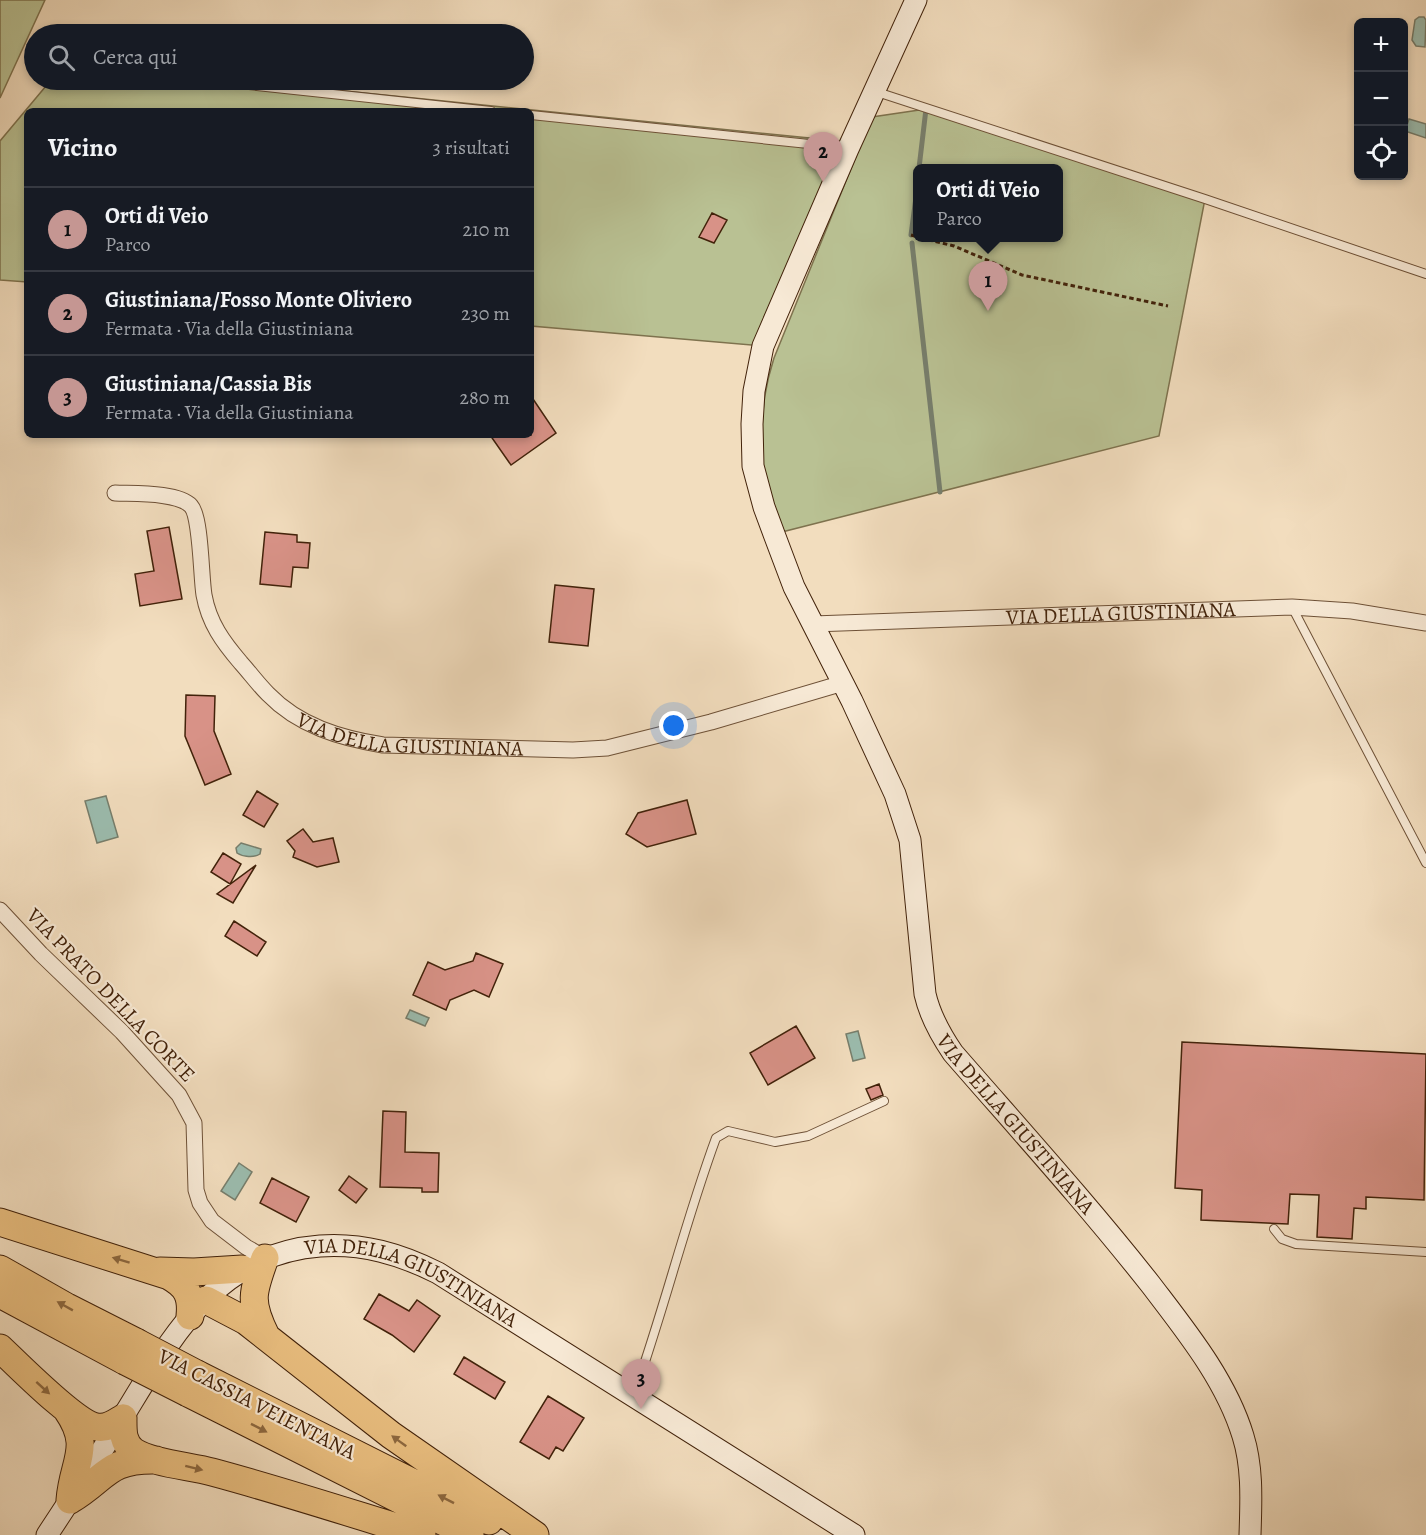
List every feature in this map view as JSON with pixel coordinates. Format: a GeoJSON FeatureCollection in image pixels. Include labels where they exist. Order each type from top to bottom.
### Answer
{"type":"FeatureCollection","features":[{"type":"Feature","properties":{"kind":"highway"},"geometry":{"type":"LineString","coordinates":[[0,1222],[159,1271],[185,1288],[190,1300],[198,1308],[226,1309],[266,1336],[391,1435],[535,1535]]}},
{"type":"Feature","properties":{"kind":"highway"},"geometry":{"type":"LineString","coordinates":[[159,1271],[194,1272],[254,1263],[253,1303],[255,1314],[266,1336]]}},
{"type":"Feature","properties":{"kind":"highway","name":"VIA CASSIA VEIENTANA"},"geometry":{"type":"LineString","coordinates":[[0,1269],[67,1307],[131,1352]]}},
{"type":"Feature","properties":{"kind":"highway","name":"VIA CASSIA VEIENTANA"},"geometry":{"type":"LineString","coordinates":[[0,1294],[131,1352],[517,1535]]}},
{"type":"Feature","properties":{"kind":"highway"},"geometry":{"type":"LineString","coordinates":[[0,1348],[67,1409],[91,1425],[100,1428],[123,1418],[123,1436],[128,1446],[143,1456],[213,1472],[422,1535]]}},
{"type":"Feature","properties":{"kind":"highway","name":"VIA CASSIA VEIENTANA"},"geometry":{"type":"LineString","coordinates":[[193,1383],[470,1535]]}},
{"type":"Feature","properties":{"kind":"highway"},"geometry":{"type":"LineString","coordinates":[[67,1409],[75,1423],[81,1442],[70,1500]]}},
{"type":"Feature","properties":{"kind":"highway"},"geometry":{"type":"LineString","coordinates":[[70,1500],[112,1467],[132,1462],[159,1461]]}},
{"type":"Feature","properties":{"kind":"street","name":"VIA DELLA GIUSTINIANA"},"geometry":{"type":"LineString","coordinates":[[916,0],[848,149],[763,346],[754,391],[753,466],[764,507],[794,587],[843,683],[895,794],[910,840],[925,994],[936,1026],[953,1053],[1111,1234],[1179,1322],[1216,1376],[1232,1405],[1247,1447],[1251,1484],[1250,1535]]}},
{"type":"Feature","properties":{"kind":"street","name":"VIA DELLA GIUSTINIANA"},"geometry":{"type":"LineString","coordinates":[[115,493],[171,497],[182,500],[190,506],[196,519],[205,596],[216,631],[267,694],[285,709],[330,733],[352,740],[383,745],[573,750],[608,748],[711,722],[843,683]]}},
{"type":"Feature","properties":{"kind":"street","name":"VIA DELLA GIUSTINIANA"},"geometry":{"type":"LineString","coordinates":[[813,624],[1292,607],[1352,611],[1426,623]]}},
{"type":"Feature","properties":{"kind":"street","name":"VIA PRATO DELLA CORTE"},"geometry":{"type":"LineString","coordinates":[[0,910],[41,954],[122,1032],[179,1095],[194,1124],[196,1190],[200,1203],[212,1221],[254,1263]]}},
{"type":"Feature","properties":{"kind":"street","name":"VIA DELLA GIUSTINIANA"},"geometry":{"type":"LineString","coordinates":[[46,1535],[123,1418],[145,1380],[198,1308],[254,1263],[296,1249],[344,1245],[383,1251],[411,1260],[454,1282],[854,1535]]}},
{"type":"Feature","properties":{"kind":"lane"},"geometry":{"type":"LineString","coordinates":[[295,90],[463,108]]}},
{"type":"Feature","properties":{"kind":"lane"},"geometry":{"type":"LineString","coordinates":[[875,92],[1205,199],[1426,274]]}},
{"type":"Feature","properties":{"kind":"lane"},"geometry":{"type":"LineString","coordinates":[[534,115],[848,149]]}},
{"type":"Feature","properties":{"kind":"lane"},"geometry":{"type":"LineString","coordinates":[[1292,607],[1426,862]]}},
{"type":"Feature","properties":{"kind":"lane"},"geometry":{"type":"LineString","coordinates":[[634,1395],[699,1185],[716,1138],[728,1131],[775,1142],[808,1136],[884,1101]]}},
{"type":"Feature","properties":{"kind":"lane"},"geometry":{"type":"LineString","coordinates":[[1274,1228],[1282,1239],[1296,1244],[1426,1252]]}},
{"type":"Feature","properties":{"kind":"path"},"geometry":{"type":"LineString","coordinates":[[938,242],[954,246],[1022,275],[1168,306]]}},
{"type":"Feature","properties":{"kind":"green space"},"geometry":{"type":"Polygon","coordinates":[[[0,0],[45,0],[34,24],[24,24],[24,46],[0,98],[0,0]]]}},
{"type":"Feature","properties":{"kind":"green space"},"geometry":{"type":"Polygon","coordinates":[[[43,90],[335,90],[513,108],[28,108],[43,90]]]}},
{"type":"Feature","properties":{"kind":"green space"},"geometry":{"type":"Polygon","coordinates":[[[926,109],[1205,199],[1159,436],[774,534],[763,467],[762,424],[774,358],[872,117],[926,109]]]}},
{"type":"Feature","properties":{"kind":"green space"},"geometry":{"type":"Polygon","coordinates":[[[534,110],[839,141],[763,346],[534,326],[534,110]]]}},
{"type":"Feature","properties":{"kind":"green space"},"geometry":{"type":"Polygon","coordinates":[[[24,112],[24,282],[0,280],[0,141],[24,112]]]}},
{"type":"Feature","properties":{"kind":"shaded area"},"geometry":{"type":"Polygon","coordinates":[[[1424,17],[1426,20],[1425,47],[1416,46],[1412,40],[1415,20],[1424,17]]]}},
{"type":"Feature","properties":{"kind":"shaded area"},"geometry":{"type":"Polygon","coordinates":[[[1409,119],[1426,124],[1426,138],[1408,132],[1409,119]]]}},
{"type":"Feature","properties":{"kind":"shaded area"},"geometry":{"type":"Polygon","coordinates":[[[106,796],[118,837],[97,843],[85,801],[106,796]]]}},
{"type":"Feature","properties":{"kind":"shaded area"},"geometry":{"type":"Polygon","coordinates":[[[241,843],[261,849],[260,854],[249,856],[237,853],[236,848],[241,843]]]}},
{"type":"Feature","properties":{"kind":"shaded area"},"geometry":{"type":"Polygon","coordinates":[[[410,1010],[429,1018],[425,1026],[406,1018],[410,1010]]]}},
{"type":"Feature","properties":{"kind":"shaded area"},"geometry":{"type":"Polygon","coordinates":[[[858,1031],[865,1058],[853,1061],[846,1034],[858,1031]]]}},
{"type":"Feature","properties":{"kind":"shaded area"},"geometry":{"type":"Polygon","coordinates":[[[239,1163],[252,1172],[235,1200],[221,1191],[239,1163]]]}},
{"type":"Feature","properties":{"kind":"building"},"geometry":{"type":"Polygon","coordinates":[[[712,213],[727,220],[714,243],[699,237],[712,213]]]}},
{"type":"Feature","properties":{"kind":"building"},"geometry":{"type":"Polygon","coordinates":[[[534,400],[556,433],[511,465],[492,438],[534,438],[534,400]]]}},
{"type":"Feature","properties":{"kind":"building"},"geometry":{"type":"Polygon","coordinates":[[[169,527],[182,599],[140,606],[135,574],[154,571],[147,531],[169,527]]]}},
{"type":"Feature","properties":{"kind":"building"},"geometry":{"type":"Polygon","coordinates":[[[265,532],[297,535],[297,542],[310,543],[308,568],[293,567],[291,587],[260,584],[265,532]]]}},
{"type":"Feature","properties":{"kind":"building"},"geometry":{"type":"Polygon","coordinates":[[[555,585],[594,589],[588,646],[549,642],[555,585]]]}},
{"type":"Feature","properties":{"kind":"building"},"geometry":{"type":"Polygon","coordinates":[[[186,695],[215,696],[214,731],[231,774],[205,785],[185,736],[186,695]]]}},
{"type":"Feature","properties":{"kind":"building"},"geometry":{"type":"Polygon","coordinates":[[[257,791],[278,804],[264,827],[243,815],[257,791]]]}},
{"type":"Feature","properties":{"kind":"building"},"geometry":{"type":"Polygon","coordinates":[[[687,800],[696,834],[647,847],[626,834],[638,813],[687,800]]]}},
{"type":"Feature","properties":{"kind":"building"},"geometry":{"type":"Polygon","coordinates":[[[303,829],[313,842],[333,838],[339,862],[317,867],[293,857],[295,851],[287,841],[303,829]]]}},
{"type":"Feature","properties":{"kind":"building"},"geometry":{"type":"Polygon","coordinates":[[[223,853],[241,864],[230,884],[211,872],[223,853]]]}},
{"type":"Feature","properties":{"kind":"building"},"geometry":{"type":"Polygon","coordinates":[[[256,865],[233,903],[217,894],[256,865]]]}},
{"type":"Feature","properties":{"kind":"building"},"geometry":{"type":"Polygon","coordinates":[[[234,921],[266,942],[257,956],[225,936],[234,921]]]}},
{"type":"Feature","properties":{"kind":"building"},"geometry":{"type":"Polygon","coordinates":[[[476,953],[503,964],[489,997],[474,990],[450,1000],[446,1010],[413,995],[428,962],[445,970],[473,961],[476,953]]]}},
{"type":"Feature","properties":{"kind":"building"},"geometry":{"type":"Polygon","coordinates":[[[796,1026],[815,1058],[768,1085],[750,1053],[796,1026]]]}},
{"type":"Feature","properties":{"kind":"building"},"geometry":{"type":"Polygon","coordinates":[[[1182,1042],[1426,1054],[1424,1200],[1366,1197],[1366,1209],[1354,1208],[1352,1239],[1317,1237],[1319,1195],[1290,1194],[1288,1224],[1201,1220],[1202,1190],[1175,1188],[1182,1042]]]}},
{"type":"Feature","properties":{"kind":"building"},"geometry":{"type":"Polygon","coordinates":[[[879,1084],[883,1095],[871,1100],[866,1089],[879,1084]]]}},
{"type":"Feature","properties":{"kind":"building"},"geometry":{"type":"Polygon","coordinates":[[[383,1111],[406,1112],[405,1152],[439,1153],[438,1192],[422,1192],[422,1188],[380,1187],[383,1111]]]}},
{"type":"Feature","properties":{"kind":"building"},"geometry":{"type":"Polygon","coordinates":[[[349,1176],[367,1189],[356,1203],[339,1190],[349,1176]]]}},
{"type":"Feature","properties":{"kind":"building"},"geometry":{"type":"Polygon","coordinates":[[[272,1178],[309,1197],[296,1222],[260,1203],[272,1178]]]}},
{"type":"Feature","properties":{"kind":"building"},"geometry":{"type":"Polygon","coordinates":[[[379,1294],[409,1311],[417,1300],[440,1316],[414,1352],[392,1335],[364,1319],[379,1294]]]}},
{"type":"Feature","properties":{"kind":"building"},"geometry":{"type":"Polygon","coordinates":[[[464,1357],[505,1382],[495,1399],[454,1374],[464,1357]]]}},
{"type":"Feature","properties":{"kind":"building"},"geometry":{"type":"Polygon","coordinates":[[[548,1396],[584,1418],[563,1451],[556,1447],[549,1459],[520,1442],[548,1396]]]}},
{"type":"Feature","properties":{"kind":"waterway"},"geometry":{"type":"LineString","coordinates":[[919,164],[926,109]]}},
{"type":"Feature","properties":{"kind":"waterway"},"geometry":{"type":"LineString","coordinates":[[911,235],[913,220]]}},
{"type":"Feature","properties":{"kind":"waterway"},"geometry":{"type":"LineString","coordinates":[[912,243],[940,492]]}},
{"type":"Feature","properties":{"kind":"place","name":"Giustiniana/Fosso Monte Oliviero"},"geometry":{"type":"Point","coordinates":[823,182]}},
{"type":"Feature","properties":{"kind":"place","name":"Orti di Veio"},"geometry":{"type":"Point","coordinates":[988,311]}},
{"type":"Feature","properties":{"kind":"place","name":"Giustiniana/Cassia Bis"},"geometry":{"type":"Point","coordinates":[641,1409]}}]}
